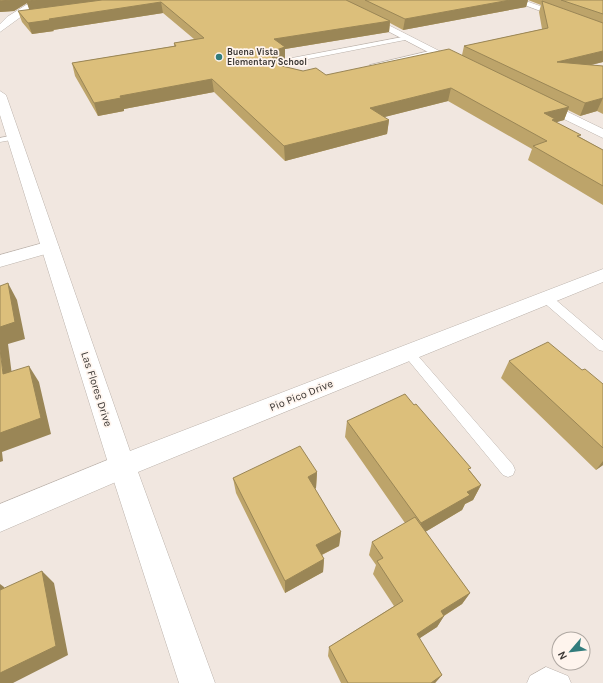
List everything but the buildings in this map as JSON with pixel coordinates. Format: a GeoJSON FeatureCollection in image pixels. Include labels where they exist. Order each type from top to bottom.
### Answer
{"type":"FeatureCollection","features":[{"type":"Feature","properties":{"kind":"street"},"geometry":{"type":"LineString","coordinates":[[0,29],[10,19],[40,0]]}},
{"type":"Feature","properties":{"kind":"street"},"geometry":{"type":"LineString","coordinates":[[332,0],[469,69]]}},
{"type":"Feature","properties":{"kind":"street"},"geometry":{"type":"LineString","coordinates":[[516,0],[603,31]]}},
{"type":"Feature","properties":{"kind":"street"},"geometry":{"type":"LineString","coordinates":[[10,19],[31,16]]}},
{"type":"Feature","properties":{"kind":"street","name":"Las Flores Drive"},"geometry":{"type":"LineString","coordinates":[[0,95],[7,139],[50,247],[122,466],[197,683]]}},
{"type":"Feature","properties":{"kind":"street"},"geometry":{"type":"LineString","coordinates":[[525,95],[603,134]]}},
{"type":"Feature","properties":{"kind":"street"},"geometry":{"type":"LineString","coordinates":[[0,261],[50,247]]}},
{"type":"Feature","properties":{"kind":"street","name":"Pio Pico Drive"},"geometry":{"type":"LineString","coordinates":[[0,518],[122,466],[603,275]]}},
{"type":"Feature","properties":{"kind":"lane"},"geometry":{"type":"LineString","coordinates":[[290,78],[281,74],[277,69],[280,64],[292,60],[408,38]]}},
{"type":"Feature","properties":{"kind":"lane"},"geometry":{"type":"LineString","coordinates":[[368,66],[434,52]]}},
{"type":"Feature","properties":{"kind":"lane"},"geometry":{"type":"LineString","coordinates":[[546,298],[603,347]]}},
{"type":"Feature","properties":{"kind":"lane"},"geometry":{"type":"LineString","coordinates":[[408,352],[508,470]]}},
{"type":"Feature","properties":{"kind":"lane"},"geometry":{"type":"LineString","coordinates":[[537,683],[546,677],[561,683]]}},
{"type":"Feature","properties":{"kind":"place","name":"Buena Vista Elementary School"},"geometry":{"type":"Point","coordinates":[219,57]}}]}
